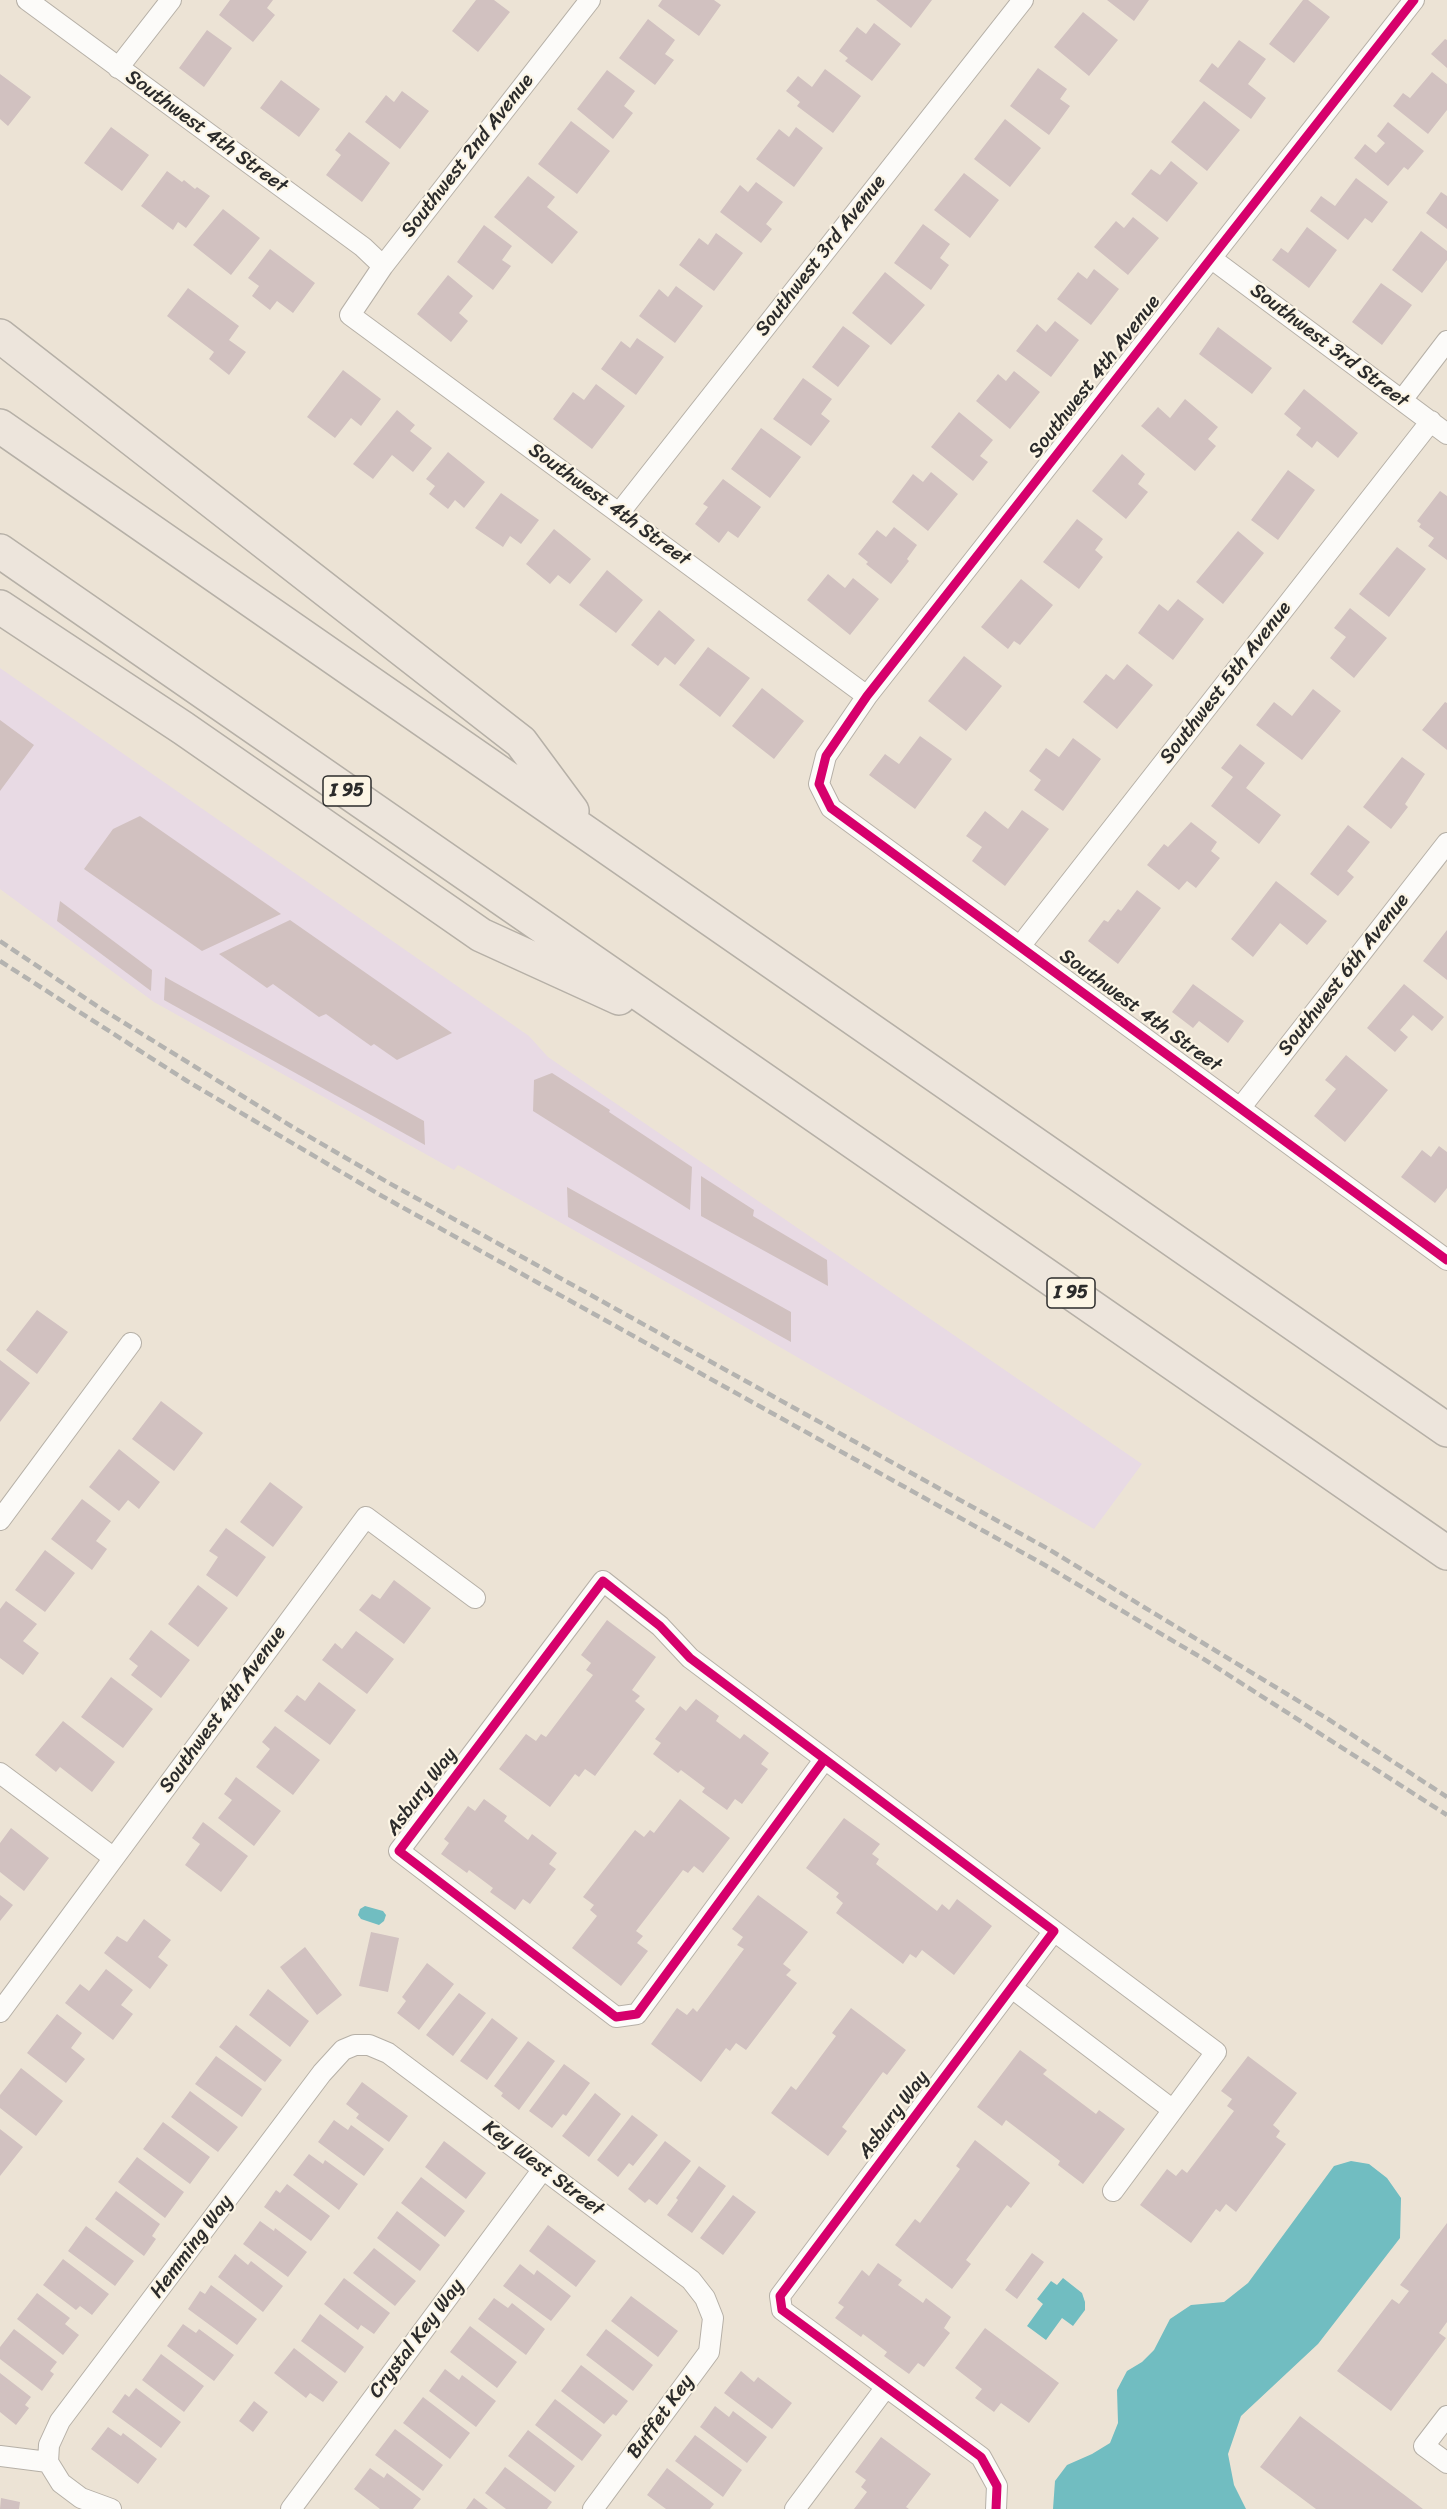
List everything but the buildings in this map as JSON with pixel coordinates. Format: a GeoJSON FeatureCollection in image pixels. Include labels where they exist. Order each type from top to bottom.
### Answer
{"type":"FeatureCollection","features":[{"type":"Feature","properties":{"kind":"highway"},"geometry":{"type":"LineString","coordinates":[[0,336],[520,742],[589,834]]}},
{"type":"Feature","properties":{"kind":"highway"},"geometry":{"type":"LineString","coordinates":[[0,426],[1447,1430]]}},
{"type":"Feature","properties":{"kind":"highway","name":"I 95"},"geometry":{"type":"LineString","coordinates":[[0,551],[1447,1553]]}},
{"type":"Feature","properties":{"kind":"highway"},"geometry":{"type":"LineString","coordinates":[[0,607],[183,728],[481,935],[695,1032]]}},
{"type":"Feature","properties":{"kind":"street","name":"Southwest 4th Street"},"geometry":{"type":"LineString","coordinates":[[27,0],[363,247],[383,266]]}},
{"type":"Feature","properties":{"kind":"street"},"geometry":{"type":"LineString","coordinates":[[118,68],[171,0]]}},
{"type":"Feature","properties":{"kind":"street","name":"Southwest 3rd Avenue"},"geometry":{"type":"LineString","coordinates":[[620,512],[1023,0]]}},
{"type":"Feature","properties":{"kind":"street","name":"Southwest 4th Avenue"},"geometry":{"type":"LineString","coordinates":[[819,784],[825,756],[867,696],[1414,0]]}},
{"type":"Feature","properties":{"kind":"street","name":"Southwest 2nd Avenue"},"geometry":{"type":"LineString","coordinates":[[350,315],[383,266],[584,2]]}},
{"type":"Feature","properties":{"kind":"street","name":"Southwest 3rd Street"},"geometry":{"type":"LineString","coordinates":[[1212,259],[1447,434]]}},
{"type":"Feature","properties":{"kind":"street","name":"Southwest 4th Street"},"geometry":{"type":"LineString","coordinates":[[350,315],[867,696]]}},
{"type":"Feature","properties":{"kind":"street"},"geometry":{"type":"LineString","coordinates":[[1402,400],[1447,341]]}},
{"type":"Feature","properties":{"kind":"street","name":"Southwest 5th Avenue"},"geometry":{"type":"LineString","coordinates":[[1021,945],[1431,422]]}},
{"type":"Feature","properties":{"kind":"street","name":"Southwest 4th Street"},"geometry":{"type":"LineString","coordinates":[[819,784],[831,808],[1021,945],[1447,1260]]}},
{"type":"Feature","properties":{"kind":"street","name":"Southwest 6th Avenue"},"geometry":{"type":"LineString","coordinates":[[1241,1107],[1447,843]]}},
{"type":"Feature","properties":{"kind":"street"},"geometry":{"type":"LineString","coordinates":[[0,1520],[131,1343]]}},
{"type":"Feature","properties":{"kind":"street","name":"Southwest 4th Avenue"},"geometry":{"type":"LineString","coordinates":[[0,2012],[366,1517],[475,1598]]}},
{"type":"Feature","properties":{"kind":"street","name":"Asbury Way"},"geometry":{"type":"LineString","coordinates":[[824,1760],[637,2014],[616,2017],[399,1851],[603,1581],[660,1626],[690,1658],[1054,1931],[780,2296],[782,2310],[981,2457],[997,2486],[996,2509]]}},
{"type":"Feature","properties":{"kind":"street"},"geometry":{"type":"LineString","coordinates":[[0,1773],[114,1858]]}},
{"type":"Feature","properties":{"kind":"street"},"geometry":{"type":"LineString","coordinates":[[1054,1931],[1216,2052],[1113,2191]]}},
{"type":"Feature","properties":{"kind":"street"},"geometry":{"type":"LineString","coordinates":[[1012,1988],[1173,2110]]}},
{"type":"Feature","properties":{"kind":"street","name":"Key West Street"},"geometry":{"type":"LineString","coordinates":[[355,2045],[369,2045],[388,2053],[691,2280],[705,2298],[713,2318]]}},
{"type":"Feature","properties":{"kind":"street","name":"Hemming Way"},"geometry":{"type":"LineString","coordinates":[[48,2462],[49,2445],[60,2421],[322,2073],[343,2050],[355,2045]]}},
{"type":"Feature","properties":{"kind":"street","name":"Crystal Key Way"},"geometry":{"type":"LineString","coordinates":[[291,2509],[543,2169]]}},
{"type":"Feature","properties":{"kind":"street","name":"Buffet Key"},"geometry":{"type":"LineString","coordinates":[[593,2509],[708,2352],[713,2318]]}},
{"type":"Feature","properties":{"kind":"street"},"geometry":{"type":"LineString","coordinates":[[795,2509],[885,2386]]}},
{"type":"Feature","properties":{"kind":"street"},"geometry":{"type":"LineString","coordinates":[[1447,2416],[1424,2446],[1447,2463]]}},
{"type":"Feature","properties":{"kind":"street"},"geometry":{"type":"LineString","coordinates":[[0,2456],[48,2462],[61,2483],[81,2498],[111,2509]]}},
{"type":"Feature","properties":{"kind":"shaded area"},"geometry":{"type":"Polygon","coordinates":[[[0,668],[529,1036],[548,1057],[1142,1464],[1094,1529],[702,1302],[458,1165],[454,1170],[154,1002],[0,889],[0,668]]]}},
{"type":"Feature","properties":{"kind":"water"},"geometry":{"type":"Polygon","coordinates":[[[365,1906],[383,1911],[386,1915],[384,1921],[379,1925],[361,1919],[358,1915],[360,1909],[365,1906]]]}},
{"type":"Feature","properties":{"kind":"water"},"geometry":{"type":"Polygon","coordinates":[[[1351,2161],[1369,2164],[1387,2178],[1401,2198],[1400,2238],[1318,2344],[1241,2416],[1228,2454],[1234,2485],[1246,2509],[1053,2509],[1055,2481],[1067,2465],[1110,2443],[1118,2423],[1117,2390],[1127,2371],[1142,2362],[1154,2350],[1170,2319],[1191,2305],[1224,2302],[1248,2283],[1334,2166],[1351,2161]]]}},
{"type":"Feature","properties":{"kind":"water"},"geometry":{"type":"Polygon","coordinates":[[[1063,2278],[1082,2293],[1085,2310],[1073,2326],[1062,2318],[1046,2340],[1027,2326],[1043,2304],[1037,2299],[1051,2281],[1057,2285],[1063,2278]]]}},
{"type":"Feature","properties":{"kind":"railway"},"geometry":{"type":"LineString","coordinates":[[0,941],[100,1008],[291,1126],[389,1183],[1050,1550],[1328,1719],[1447,1797]]}},
{"type":"Feature","properties":{"kind":"railway"},"geometry":{"type":"LineString","coordinates":[[0,961],[187,1081],[382,1196],[1043,1564],[1202,1658],[1447,1815]]}},
{"type":"Feature","properties":{"kind":"cycle path"},"geometry":{"type":"LineString","coordinates":[[1414,0],[867,696],[826,756],[819,784],[831,808],[1447,1260]]}},
{"type":"Feature","properties":{"kind":"cycle path"},"geometry":{"type":"LineString","coordinates":[[824,1760],[637,2014],[616,2017],[399,1851],[603,1581],[660,1626],[690,1658],[1054,1931],[780,2296],[782,2310],[981,2457],[997,2486],[996,2509]]}}]}
